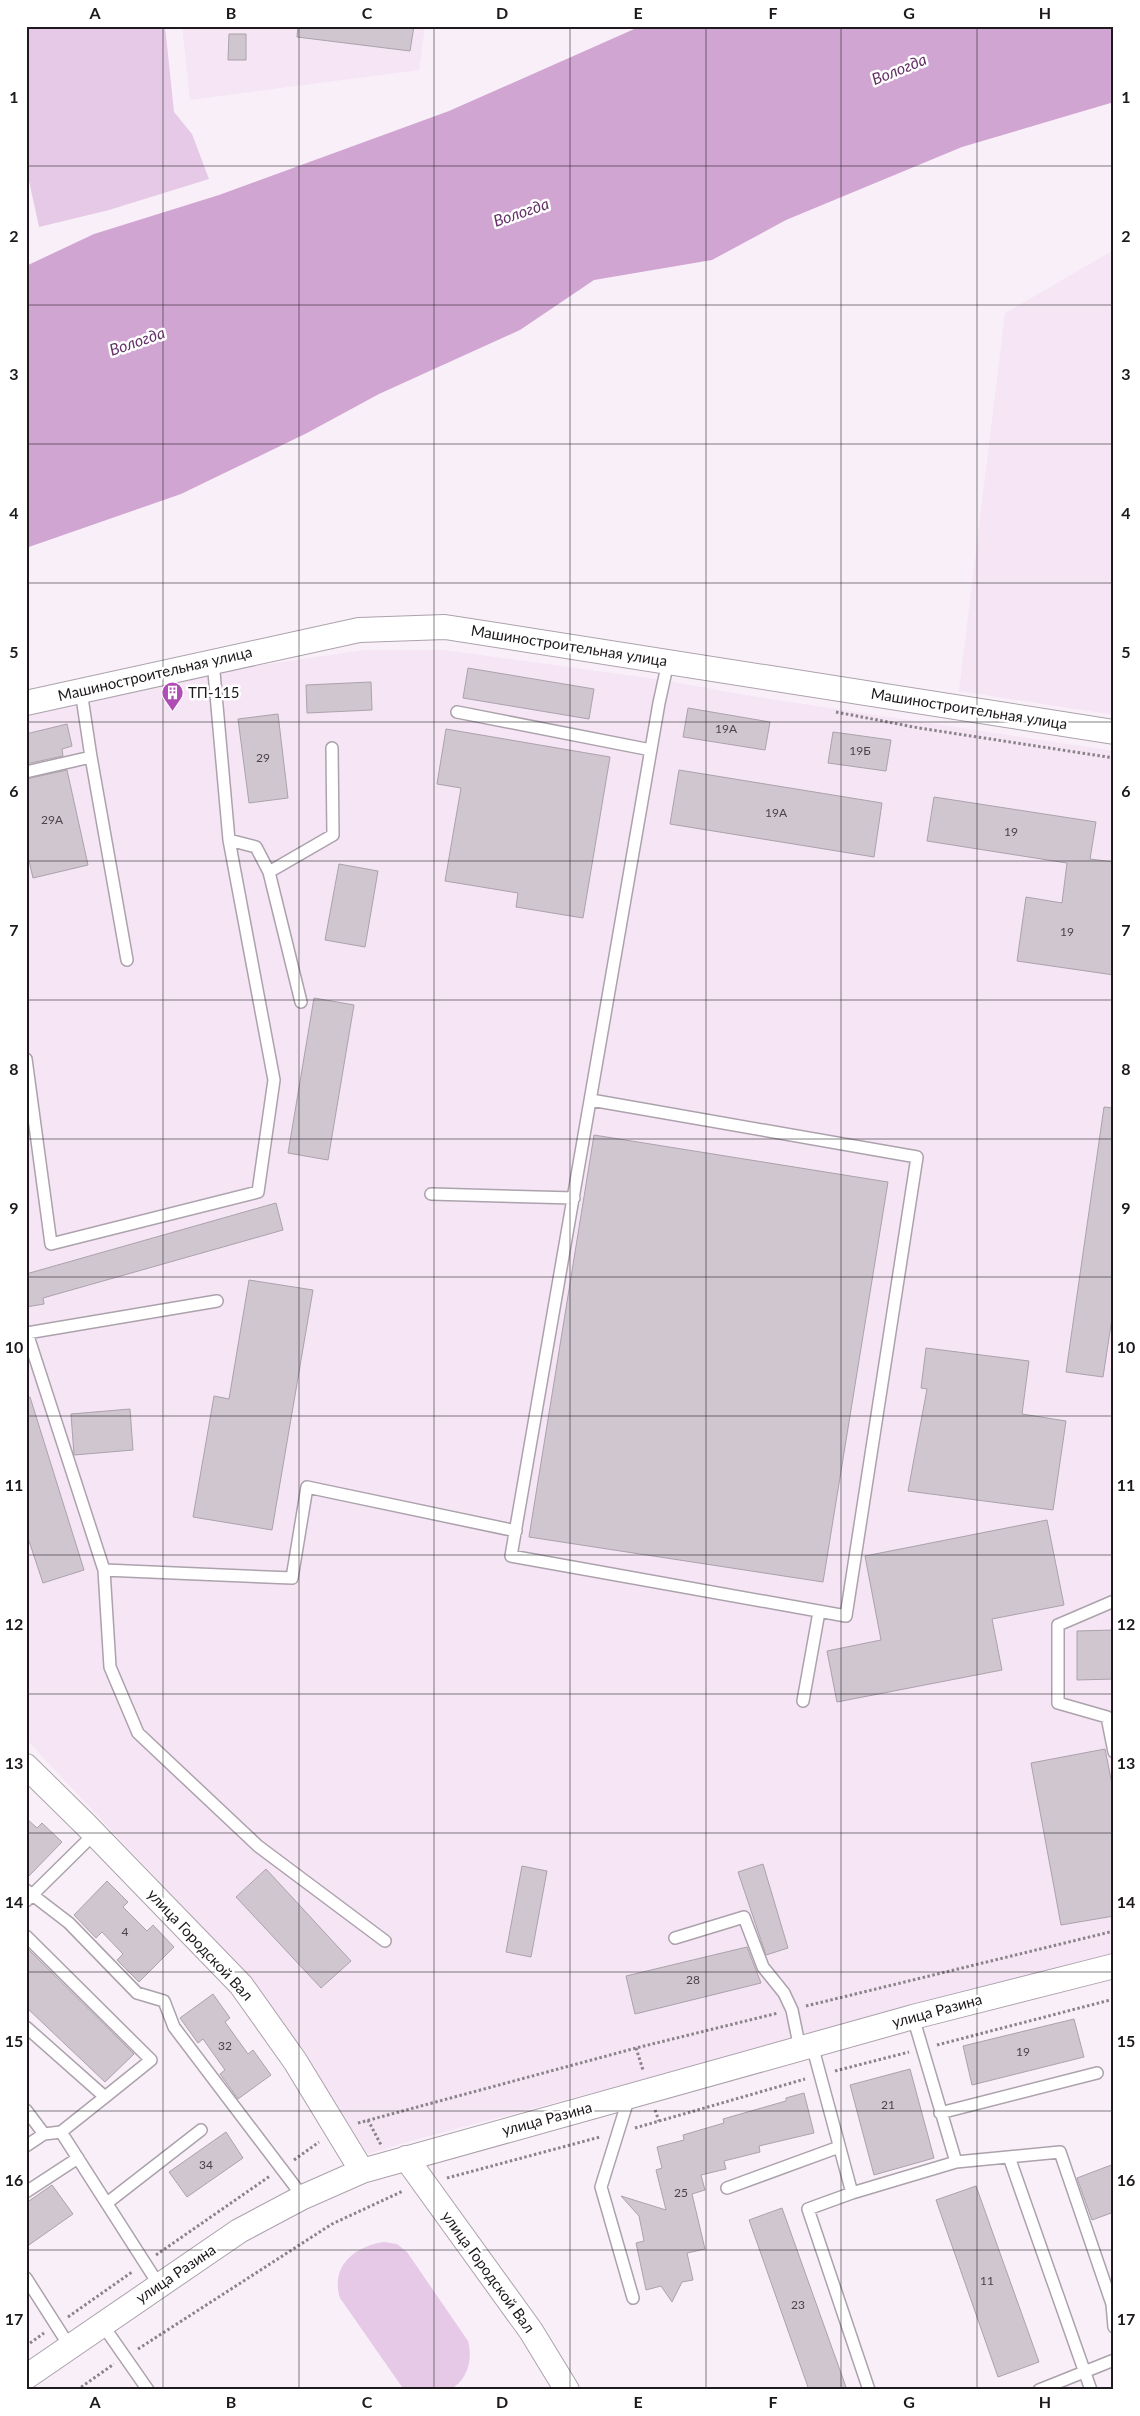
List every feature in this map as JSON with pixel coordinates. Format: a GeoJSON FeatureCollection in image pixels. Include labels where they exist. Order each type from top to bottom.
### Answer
{"type":"FeatureCollection","features":[{"type":"Feature","properties":{"kind":"street","name":"Машиностроительная улица"},"geometry":{"type":"LineString","coordinates":[[26,703],[359,630],[446,627],[1114,732]]}},
{"type":"Feature","properties":{"kind":"street","name":"улица Городской Вал"},"geometry":{"type":"LineString","coordinates":[[26,1766],[95,1833],[241,1985],[295,2061],[362,2171]]}},
{"type":"Feature","properties":{"kind":"street","name":"улица Разина"},"geometry":{"type":"LineString","coordinates":[[26,2378],[239,2231],[303,2196],[362,2171],[913,2017],[1114,1966]]}},
{"type":"Feature","properties":{"kind":"street","name":"улица Городской Вал"},"geometry":{"type":"LineString","coordinates":[[406,2158],[531,2331],[567,2390]]}},
{"type":"Feature","properties":{"kind":"lane"},"geometry":{"type":"LineString","coordinates":[[26,1059],[51,1244],[258,1192],[274,1080],[229,840],[213,661]]}},
{"type":"Feature","properties":{"kind":"lane"},"geometry":{"type":"LineString","coordinates":[[591,1100],[917,1157],[846,1616],[511,1556],[651,750],[668,662]]}},
{"type":"Feature","properties":{"kind":"lane"},"geometry":{"type":"LineString","coordinates":[[81,691],[127,960]]}},
{"type":"Feature","properties":{"kind":"lane"},"geometry":{"type":"LineString","coordinates":[[457,712],[651,750]]}},
{"type":"Feature","properties":{"kind":"lane"},"geometry":{"type":"LineString","coordinates":[[269,872],[333,835],[332,748]]}},
{"type":"Feature","properties":{"kind":"lane"},"geometry":{"type":"LineString","coordinates":[[26,772],[91,757]]}},
{"type":"Feature","properties":{"kind":"lane"},"geometry":{"type":"LineString","coordinates":[[229,840],[256,847],[269,872],[301,1002]]}},
{"type":"Feature","properties":{"kind":"lane"},"geometry":{"type":"LineString","coordinates":[[431,1194],[574,1198]]}},
{"type":"Feature","properties":{"kind":"lane"},"geometry":{"type":"LineString","coordinates":[[217,1301],[27,1333],[104,1570],[110,1667],[138,1733],[258,1846],[385,1940]]}},
{"type":"Feature","properties":{"kind":"lane"},"geometry":{"type":"LineString","coordinates":[[104,1570],[292,1578],[307,1487],[516,1531]]}},
{"type":"Feature","properties":{"kind":"lane"},"geometry":{"type":"LineString","coordinates":[[1114,1601],[1058,1625],[1058,1703],[1107,1717],[1114,1752]]}},
{"type":"Feature","properties":{"kind":"lane"},"geometry":{"type":"LineString","coordinates":[[804,1701],[819,1612]]}},
{"type":"Feature","properties":{"kind":"lane"},"geometry":{"type":"LineString","coordinates":[[95,1833],[28,1896],[69,1923],[137,1993],[164,2001],[174,2027],[303,2196]]}},
{"type":"Feature","properties":{"kind":"lane"},"geometry":{"type":"LineString","coordinates":[[675,1938],[744,1917],[763,1967],[784,1993],[806,2047],[820,2075],[852,2193]]}},
{"type":"Feature","properties":{"kind":"lane"},"geometry":{"type":"LineString","coordinates":[[26,1936],[151,2060],[61,2132],[44,2134],[26,2146]]}},
{"type":"Feature","properties":{"kind":"lane"},"geometry":{"type":"LineString","coordinates":[[913,2017],[956,2162]]}},
{"type":"Feature","properties":{"kind":"lane"},"geometry":{"type":"LineString","coordinates":[[26,2027],[105,2097]]}},
{"type":"Feature","properties":{"kind":"lane"},"geometry":{"type":"LineString","coordinates":[[940,2113],[1097,2073]]}},
{"type":"Feature","properties":{"kind":"lane"},"geometry":{"type":"LineString","coordinates":[[629,2097],[601,2187],[633,2298]]}},
{"type":"Feature","properties":{"kind":"lane"},"geometry":{"type":"LineString","coordinates":[[26,2110],[44,2134]]}},
{"type":"Feature","properties":{"kind":"lane"},"geometry":{"type":"LineString","coordinates":[[107,2204],[201,2130]]}},
{"type":"Feature","properties":{"kind":"lane"},"geometry":{"type":"LineString","coordinates":[[61,2132],[159,2285]]}},
{"type":"Feature","properties":{"kind":"lane"},"geometry":{"type":"LineString","coordinates":[[727,2188],[839,2147]]}},
{"type":"Feature","properties":{"kind":"lane"},"geometry":{"type":"LineString","coordinates":[[869,2390],[808,2209],[852,2193],[956,2162],[1060,2152],[1112,2304],[1114,2327]]}},
{"type":"Feature","properties":{"kind":"lane"},"geometry":{"type":"LineString","coordinates":[[1009,2157],[1091,2390]]}},
{"type":"Feature","properties":{"kind":"lane"},"geometry":{"type":"LineString","coordinates":[[26,2192],[78,2158]]}},
{"type":"Feature","properties":{"kind":"lane"},"geometry":{"type":"LineString","coordinates":[[26,2278],[70,2347]]}},
{"type":"Feature","properties":{"kind":"lane"},"geometry":{"type":"LineString","coordinates":[[102,2324],[148,2390]]}},
{"type":"Feature","properties":{"kind":"lane"},"geometry":{"type":"LineString","coordinates":[[1039,2390],[1114,2360]]}},
{"type":"Feature","properties":{"kind":"path"},"geometry":{"type":"LineString","coordinates":[[835,712],[919,728],[1114,758]]}},
{"type":"Feature","properties":{"kind":"path"},"geometry":{"type":"LineString","coordinates":[[77,2390],[125,2356],[332,2224],[403,2191],[820,2075],[1114,1999]]}},
{"type":"Feature","properties":{"kind":"shaded area"},"geometry":{"type":"Polygon","coordinates":[[[26,26],[165,26],[174,112],[192,134],[209,179],[109,210],[39,227],[26,167],[26,26]]]}},
{"type":"Feature","properties":{"kind":"shaded area"},"geometry":{"type":"Polygon","coordinates":[[[182,26],[425,26],[419,70],[190,100],[182,26]]]}},
{"type":"Feature","properties":{"kind":"shaded area"},"geometry":{"type":"Polygon","coordinates":[[[1114,250],[1114,715],[959,691],[1005,313],[1114,250]]]}},
{"type":"Feature","properties":{"kind":"shaded area"},"geometry":{"type":"Polygon","coordinates":[[[364,650],[444,650],[663,680],[751,696],[1114,751],[1114,1955],[410,2141],[368,2154],[303,2052],[245,1973],[26,1739],[26,716],[236,669],[364,650]]]}},
{"type":"Feature","properties":{"kind":"shaded area"},"geometry":{"type":"Polygon","coordinates":[[[384,2242],[397,2244],[407,2252],[468,2341],[470,2355],[465,2375],[461,2381],[449,2390],[406,2390],[402,2387],[340,2298],[339,2276],[347,2260],[363,2248],[384,2242]]]}},
{"type":"Feature","properties":{"kind":"water","name":"Вологда"},"geometry":{"type":"Polygon","coordinates":[[[641,26],[1114,26],[1114,102],[962,147],[786,220],[712,260],[594,280],[520,330],[379,394],[307,433],[181,494],[26,548],[26,266],[94,234],[219,195],[449,111],[641,26]]]}},
{"type":"Feature","properties":{"kind":"building"},"geometry":{"type":"Polygon","coordinates":[[[298,26],[414,26],[410,51],[297,37],[298,26]]]}},
{"type":"Feature","properties":{"kind":"building"},"geometry":{"type":"Polygon","coordinates":[[[229,34],[246,34],[246,60],[228,60],[229,34]]]}},
{"type":"Feature","properties":{"kind":"building"},"geometry":{"type":"Polygon","coordinates":[[[468,668],[594,689],[589,719],[463,698],[468,668]]]}},
{"type":"Feature","properties":{"kind":"building"},"geometry":{"type":"Polygon","coordinates":[[[371,682],[372,710],[307,713],[306,685],[371,682]]]}},
{"type":"Feature","properties":{"kind":"building"},"geometry":{"type":"Polygon","coordinates":[[[688,708],[770,722],[765,750],[683,737],[688,708]]]}},
{"type":"Feature","properties":{"kind":"building"},"geometry":{"type":"Polygon","coordinates":[[[278,714],[288,798],[249,803],[238,719],[278,714]]]}},
{"type":"Feature","properties":{"kind":"building"},"geometry":{"type":"Polygon","coordinates":[[[67,724],[72,746],[62,749],[63,756],[26,764],[26,734],[67,724]]]}},
{"type":"Feature","properties":{"kind":"building"},"geometry":{"type":"Polygon","coordinates":[[[446,729],[610,757],[583,918],[516,907],[518,893],[445,881],[461,788],[437,784],[446,729]]]}},
{"type":"Feature","properties":{"kind":"building"},"geometry":{"type":"Polygon","coordinates":[[[833,732],[891,740],[886,771],[828,763],[833,732]]]}},
{"type":"Feature","properties":{"kind":"building"},"geometry":{"type":"Polygon","coordinates":[[[67,770],[88,865],[33,878],[26,848],[26,779],[67,770]]]}},
{"type":"Feature","properties":{"kind":"building"},"geometry":{"type":"Polygon","coordinates":[[[679,770],[882,803],[874,857],[670,824],[679,770]]]}},
{"type":"Feature","properties":{"kind":"building"},"geometry":{"type":"Polygon","coordinates":[[[934,797],[1096,822],[1090,859],[1114,862],[1114,975],[1017,961],[1026,897],[1062,903],[1067,863],[927,841],[934,797]]]}},
{"type":"Feature","properties":{"kind":"building"},"geometry":{"type":"Polygon","coordinates":[[[339,864],[378,871],[365,947],[325,940],[339,864]]]}},
{"type":"Feature","properties":{"kind":"building"},"geometry":{"type":"Polygon","coordinates":[[[314,998],[354,1005],[328,1160],[288,1153],[314,998]]]}},
{"type":"Feature","properties":{"kind":"building"},"geometry":{"type":"Polygon","coordinates":[[[1104,1107],[1114,1108],[1114,1305],[1103,1377],[1066,1372],[1104,1107]]]}},
{"type":"Feature","properties":{"kind":"building"},"geometry":{"type":"Polygon","coordinates":[[[594,1135],[888,1182],[823,1582],[529,1537],[594,1135]]]}},
{"type":"Feature","properties":{"kind":"building"},"geometry":{"type":"Polygon","coordinates":[[[276,1203],[283,1230],[43,1298],[44,1304],[26,1307],[26,1274],[276,1203]]]}},
{"type":"Feature","properties":{"kind":"building"},"geometry":{"type":"Polygon","coordinates":[[[249,1280],[313,1290],[272,1530],[193,1517],[214,1396],[229,1399],[249,1280]]]}},
{"type":"Feature","properties":{"kind":"building"},"geometry":{"type":"Polygon","coordinates":[[[926,1348],[1029,1361],[1022,1414],[1066,1421],[1053,1510],[908,1491],[927,1389],[921,1388],[926,1348]]]}},
{"type":"Feature","properties":{"kind":"building"},"geometry":{"type":"Polygon","coordinates":[[[30,1397],[84,1570],[43,1583],[26,1532],[26,1398],[30,1397]]]}},
{"type":"Feature","properties":{"kind":"building"},"geometry":{"type":"Polygon","coordinates":[[[130,1409],[133,1450],[74,1455],[71,1414],[130,1409]]]}},
{"type":"Feature","properties":{"kind":"building"},"geometry":{"type":"Polygon","coordinates":[[[1047,1520],[1064,1605],[992,1619],[1002,1670],[837,1702],[827,1651],[881,1640],[865,1556],[1047,1520]]]}},
{"type":"Feature","properties":{"kind":"building"},"geometry":{"type":"Polygon","coordinates":[[[1114,1630],[1114,1679],[1077,1680],[1077,1631],[1114,1630]]]}},
{"type":"Feature","properties":{"kind":"building"},"geometry":{"type":"Polygon","coordinates":[[[1105,1749],[1114,1794],[1114,1916],[1061,1925],[1031,1763],[1105,1749]]]}},
{"type":"Feature","properties":{"kind":"building"},"geometry":{"type":"Polygon","coordinates":[[[26,1818],[37,1828],[42,1823],[62,1842],[26,1879],[26,1818]]]}},
{"type":"Feature","properties":{"kind":"building"},"geometry":{"type":"Polygon","coordinates":[[[763,1864],[788,1948],[766,1955],[738,1872],[763,1864]]]}},
{"type":"Feature","properties":{"kind":"building"},"geometry":{"type":"Polygon","coordinates":[[[522,1866],[547,1871],[531,1957],[506,1952],[522,1866]]]}},
{"type":"Feature","properties":{"kind":"building"},"geometry":{"type":"Polygon","coordinates":[[[266,1869],[351,1961],[321,1988],[236,1897],[266,1869]]]}},
{"type":"Feature","properties":{"kind":"building"},"geometry":{"type":"Polygon","coordinates":[[[107,1881],[128,1902],[123,1907],[147,1931],[153,1925],[174,1947],[139,1982],[117,1960],[123,1954],[102,1932],[96,1938],[74,1915],[107,1881]]]}},
{"type":"Feature","properties":{"kind":"building"},"geometry":{"type":"Polygon","coordinates":[[[26,1947],[134,2054],[105,2082],[26,2007],[26,1947]]]}},
{"type":"Feature","properties":{"kind":"building"},"geometry":{"type":"Polygon","coordinates":[[[747,1947],[761,1983],[635,2014],[626,1976],[747,1947]]]}},
{"type":"Feature","properties":{"kind":"building"},"geometry":{"type":"Polygon","coordinates":[[[213,1994],[230,2018],[225,2022],[248,2054],[253,2050],[271,2075],[238,2099],[220,2074],[225,2070],[203,2039],[198,2043],[180,2018],[213,1994]]]}},
{"type":"Feature","properties":{"kind":"building"},"geometry":{"type":"Polygon","coordinates":[[[1074,2019],[1084,2057],[972,2085],[963,2046],[1074,2019]]]}},
{"type":"Feature","properties":{"kind":"building"},"geometry":{"type":"Polygon","coordinates":[[[910,2069],[934,2158],[874,2175],[850,2085],[910,2069]]]}},
{"type":"Feature","properties":{"kind":"building"},"geometry":{"type":"Polygon","coordinates":[[[804,2093],[814,2133],[759,2146],[760,2152],[724,2161],[726,2169],[701,2175],[705,2190],[692,2194],[705,2249],[687,2253],[693,2280],[682,2282],[672,2302],[661,2286],[646,2290],[636,2243],[644,2241],[639,2216],[621,2196],[666,2210],[656,2170],[662,2168],[657,2147],[684,2140],[683,2135],[724,2123],[723,2119],[786,2101],[786,2098],[804,2093]]]}},
{"type":"Feature","properties":{"kind":"building"},"geometry":{"type":"Polygon","coordinates":[[[226,2132],[243,2158],[187,2197],[169,2172],[226,2132]]]}},
{"type":"Feature","properties":{"kind":"building"},"geometry":{"type":"Polygon","coordinates":[[[1114,2164],[1114,2212],[1092,2220],[1077,2178],[1114,2164]]]}},
{"type":"Feature","properties":{"kind":"building"},"geometry":{"type":"Polygon","coordinates":[[[52,2185],[73,2214],[26,2247],[26,2203],[52,2185]]]}},
{"type":"Feature","properties":{"kind":"building"},"geometry":{"type":"Polygon","coordinates":[[[976,2186],[1039,2362],[998,2377],[936,2200],[976,2186]]]}},
{"type":"Feature","properties":{"kind":"building"},"geometry":{"type":"Polygon","coordinates":[[[782,2208],[847,2390],[809,2390],[749,2220],[782,2208]]]}},
{"type":"Feature","properties":{"kind":"place","name":"ТП-115"},"geometry":{"type":"Point","coordinates":[172,712]}}]}
